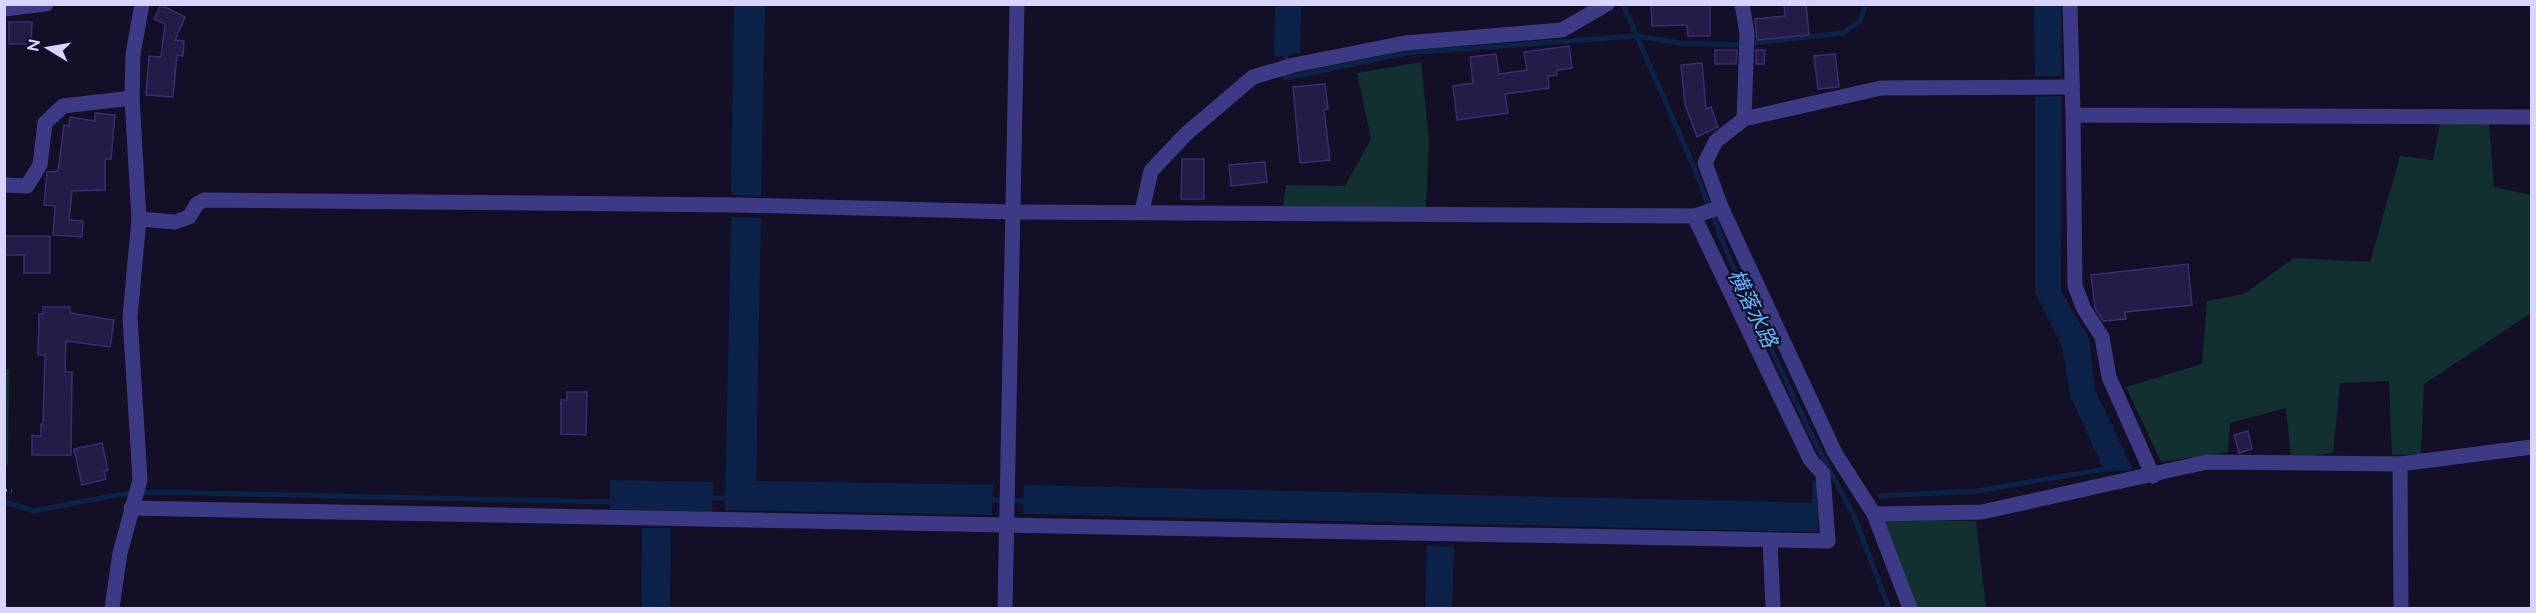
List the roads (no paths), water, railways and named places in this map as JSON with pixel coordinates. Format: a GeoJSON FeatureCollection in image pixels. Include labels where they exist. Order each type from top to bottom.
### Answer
{"type":"FeatureCollection","features":[{"type":"Feature","properties":{"kind":"street"},"geometry":{"type":"LineString","coordinates":[[4,9],[46,4]]}},
{"type":"Feature","properties":{"kind":"street"},"geometry":{"type":"LineString","coordinates":[[112,609],[120,553],[140,480],[130,317],[139,219],[132,98],[133,54],[142,5],[136,4]]}},
{"type":"Feature","properties":{"kind":"street"},"geometry":{"type":"LineString","coordinates":[[1005,609],[1017,4]]}},
{"type":"Feature","properties":{"kind":"street"},"geometry":{"type":"LineString","coordinates":[[1142,211],[1151,171],[1186,134],[1253,77],[1294,65],[1406,44],[1562,30],[1607,4]]}},
{"type":"Feature","properties":{"kind":"street"},"geometry":{"type":"LineString","coordinates":[[1742,4],[1747,33],[1744,119]]}},
{"type":"Feature","properties":{"kind":"street"},"geometry":{"type":"LineString","coordinates":[[2070,4],[2056,88],[2073,115],[2075,286],[2084,309],[2102,337],[2109,378],[2153,476]]}},
{"type":"Feature","properties":{"kind":"street"},"geometry":{"type":"LineString","coordinates":[[1910,609],[1874,514],[1835,453],[1721,207],[1705,163],[1716,141],[1744,119],[1881,88],[2056,88]]}},
{"type":"Feature","properties":{"kind":"street"},"geometry":{"type":"LineString","coordinates":[[4,185],[27,186],[40,165],[45,123],[63,106],[132,98]]}},
{"type":"Feature","properties":{"kind":"street"},"geometry":{"type":"LineString","coordinates":[[2073,115],[2532,117]]}},
{"type":"Feature","properties":{"kind":"street"},"geometry":{"type":"LineString","coordinates":[[139,219],[175,222],[189,218],[197,204],[204,200],[745,206],[1013,212],[1694,216],[1721,207]]}},
{"type":"Feature","properties":{"kind":"street"},"geometry":{"type":"LineString","coordinates":[[132,508],[1828,541],[1823,474],[1810,459],[1694,216]]}},
{"type":"Feature","properties":{"kind":"street"},"geometry":{"type":"LineString","coordinates":[[1874,514],[1982,512],[2153,476],[2207,462],[2400,464],[2532,447]]}},
{"type":"Feature","properties":{"kind":"street"},"geometry":{"type":"LineString","coordinates":[[1810,459],[1835,453]]}},
{"type":"Feature","properties":{"kind":"street"},"geometry":{"type":"LineString","coordinates":[[2400,464],[2401,609]]}},
{"type":"Feature","properties":{"kind":"street"},"geometry":{"type":"LineString","coordinates":[[1770,540],[1773,609]]}},
{"type":"Feature","properties":{"kind":"water"},"geometry":{"type":"Polygon","coordinates":[[[734,5],[765,5],[761,196],[731,195],[734,5]]]}},
{"type":"Feature","properties":{"kind":"water"},"geometry":{"type":"Polygon","coordinates":[[[1275,5],[1301,5],[1300,53],[1274,57],[1275,5]]]}},
{"type":"Feature","properties":{"kind":"water"},"geometry":{"type":"Polygon","coordinates":[[[2034,5],[2061,5],[2062,76],[2035,76],[2034,5]]]}},
{"type":"Feature","properties":{"kind":"water"},"geometry":{"type":"Polygon","coordinates":[[[2062,96],[2061,291],[2089,338],[2095,390],[2133,470],[2105,472],[2070,395],[2062,346],[2035,292],[2035,97],[2062,96]]]}},
{"type":"Feature","properties":{"kind":"water"},"geometry":{"type":"Polygon","coordinates":[[[731,217],[761,218],[756,481],[993,485],[992,515],[725,510],[731,217]]]}},
{"type":"Feature","properties":{"kind":"water"},"geometry":{"type":"Polygon","coordinates":[[[610,480],[713,482],[712,512],[610,509],[610,480]]]}},
{"type":"Feature","properties":{"kind":"water"},"geometry":{"type":"Polygon","coordinates":[[[1024,485],[1819,503],[1818,532],[1023,514],[1024,485]]]}},
{"type":"Feature","properties":{"kind":"water"},"geometry":{"type":"Polygon","coordinates":[[[642,528],[671,528],[670,608],[641,608],[642,528]]]}},
{"type":"Feature","properties":{"kind":"water"},"geometry":{"type":"Polygon","coordinates":[[[1427,546],[1454,547],[1452,608],[1425,608],[1427,546]]]}},
{"type":"Feature","properties":{"kind":"waterway","name":"横落水路"},"geometry":{"type":"LineString","coordinates":[[1623,4],[1693,165],[1732,265],[1813,438],[1854,516],[1889,608]]}},
{"type":"Feature","properties":{"kind":"waterway"},"geometry":{"type":"LineString","coordinates":[[1286,48],[1285,78],[1407,53],[1636,36],[1680,43],[1735,45],[1843,33],[1860,21],[1866,4]]}},
{"type":"Feature","properties":{"kind":"waterway"},"geometry":{"type":"LineString","coordinates":[[1880,496],[1977,491],[2111,468]]}},
{"type":"Feature","properties":{"kind":"waterway"},"geometry":{"type":"LineString","coordinates":[[1814,503],[1815,484]]}},
{"type":"Feature","properties":{"kind":"waterway"},"geometry":{"type":"LineString","coordinates":[[4,502],[34,511],[117,495],[154,492],[615,502]]}},
{"type":"Feature","properties":{"kind":"waterway"},"geometry":{"type":"LineString","coordinates":[[708,498],[732,498]]}},
{"type":"Feature","properties":{"kind":"waterway"},"geometry":{"type":"LineString","coordinates":[[987,500],[1029,501]]}}]}
